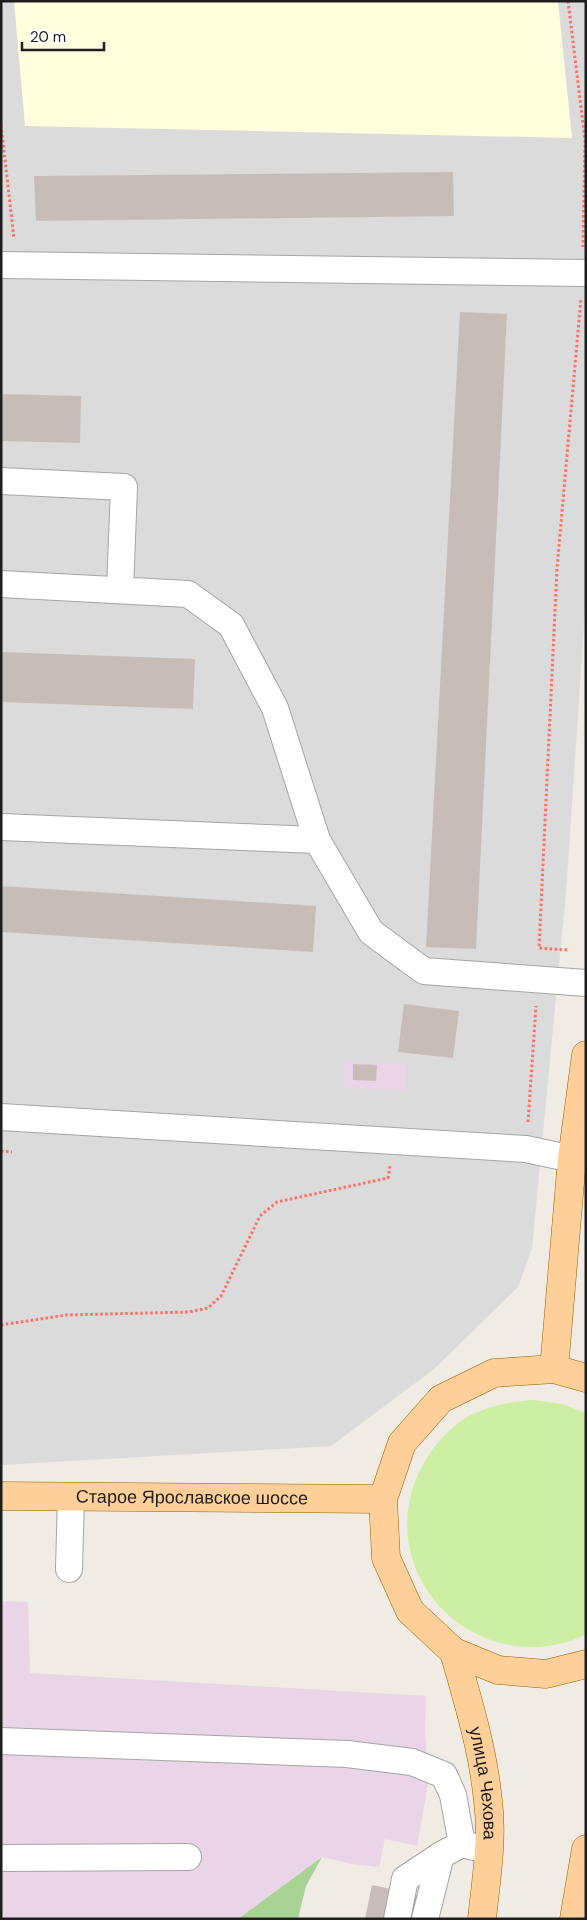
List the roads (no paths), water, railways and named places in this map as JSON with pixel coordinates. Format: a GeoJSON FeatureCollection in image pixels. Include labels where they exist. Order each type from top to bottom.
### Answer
{"type":"FeatureCollection","features":[{"type":"Feature","properties":{"kind":"main road"},"geometry":{"type":"LineString","coordinates":[[554,1369],[572,1159],[581,1123],[586,1055]]}},
{"type":"Feature","properties":{"kind":"main road"},"geometry":{"type":"LineString","coordinates":[[586,1378],[554,1369],[494,1373],[441,1399],[402,1443],[382,1499],[386,1558],[410,1612],[454,1652],[498,1670],[546,1674],[586,1664]]}},
{"type":"Feature","properties":{"kind":"main road","name":"Старое Ярославское шоссе"},"geometry":{"type":"LineString","coordinates":[[1,1496],[382,1499]]}},
{"type":"Feature","properties":{"kind":"main road","name":"улица Чехова"},"geometry":{"type":"LineString","coordinates":[[454,1652],[481,1754],[489,1802],[489,1850],[482,1919]]}},
{"type":"Feature","properties":{"kind":"main road"},"geometry":{"type":"LineString","coordinates":[[574,1919],[586,1849]]}},
{"type":"Feature","properties":{"kind":"lane"},"geometry":{"type":"LineString","coordinates":[[8,256],[584,273]]}},
{"type":"Feature","properties":{"kind":"lane"},"geometry":{"type":"LineString","coordinates":[[1,481],[124,487],[120,590]]}},
{"type":"Feature","properties":{"kind":"lane"},"geometry":{"type":"LineString","coordinates":[[1,584],[188,594],[231,625],[274,708],[317,840],[371,932],[424,971],[586,983]]}},
{"type":"Feature","properties":{"kind":"lane"},"geometry":{"type":"LineString","coordinates":[[1,827],[317,840]]}},
{"type":"Feature","properties":{"kind":"lane"},"geometry":{"type":"LineString","coordinates":[[1,1117],[526,1149],[572,1159]]}},
{"type":"Feature","properties":{"kind":"lane"},"geometry":{"type":"LineString","coordinates":[[69,1569],[71,1496]]}},
{"type":"Feature","properties":{"kind":"lane"},"geometry":{"type":"LineString","coordinates":[[1,1741],[347,1754],[412,1762],[444,1775],[453,1795],[452,1850],[425,1919]]}},
{"type":"Feature","properties":{"kind":"lane"},"geometry":{"type":"LineString","coordinates":[[397,1919],[406,1879],[452,1850],[489,1850]]}},
{"type":"Feature","properties":{"kind":"lane"},"geometry":{"type":"LineString","coordinates":[[1,1858],[188,1857]]}}]}
